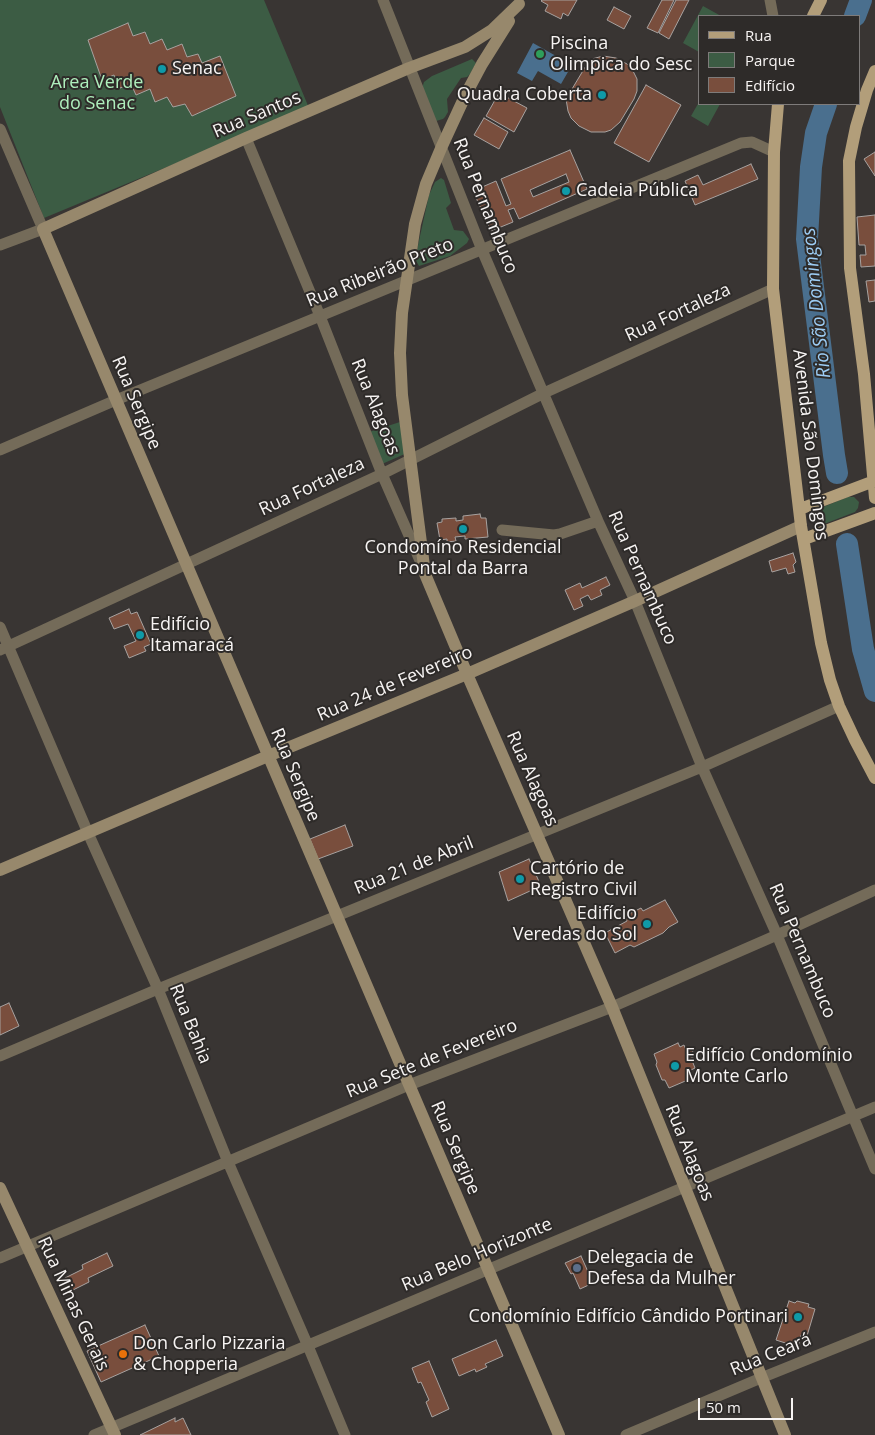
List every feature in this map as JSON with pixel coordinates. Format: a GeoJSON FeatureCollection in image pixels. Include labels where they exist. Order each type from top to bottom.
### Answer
{"type":"FeatureCollection","features":[{"type":"Feature","properties":{"kind":"main road"},"geometry":{"type":"LineString","coordinates":[[814,15],[821,0]]}},
{"type":"Feature","properties":{"kind":"main road"},"geometry":{"type":"LineString","coordinates":[[875,72],[856,127],[849,161],[850,268],[864,374],[875,498]]}},
{"type":"Feature","properties":{"kind":"main road","name":"Avenida São Domingos"},"geometry":{"type":"LineString","coordinates":[[778,105],[774,152],[773,289],[801,526],[821,643],[830,680],[840,706],[875,778]]}},
{"type":"Feature","properties":{"kind":"main road"},"geometry":{"type":"LineString","coordinates":[[800,509],[874,481]]}},
{"type":"Feature","properties":{"kind":"main road"},"geometry":{"type":"LineString","coordinates":[[804,539],[872,514]]}},
{"type":"Feature","properties":{"kind":"street","name":"Rua Pernambuco"},"geometry":{"type":"LineString","coordinates":[[383,0],[482,250],[598,521],[635,601],[702,767],[777,935],[875,1169]]}},
{"type":"Feature","properties":{"kind":"street"},"geometry":{"type":"LineString","coordinates":[[770,0],[773,15]]}},
{"type":"Feature","properties":{"kind":"street","name":"Rua Santos"},"geometry":{"type":"LineString","coordinates":[[0,245],[42,229],[409,68],[465,47],[492,30],[520,2]]}},
{"type":"Feature","properties":{"kind":"street"},"geometry":{"type":"LineString","coordinates":[[426,574],[402,395],[400,354],[402,313],[415,224],[426,184],[466,94],[520,2]]}},
{"type":"Feature","properties":{"kind":"street"},"geometry":{"type":"LineString","coordinates":[[465,47],[472,47],[478,51],[482,64]]}},
{"type":"Feature","properties":{"kind":"street","name":"Rua Sergipe"},"geometry":{"type":"LineString","coordinates":[[0,129],[559,1435]]}},
{"type":"Feature","properties":{"kind":"street","name":"Rua Alagoas"},"geometry":{"type":"LineString","coordinates":[[246,138],[320,316],[382,474],[612,1007],[784,1435]]}},
{"type":"Feature","properties":{"kind":"street","name":"Rua Ribeirão Preto"},"geometry":{"type":"LineString","coordinates":[[0,450],[116,400],[742,143],[752,142],[774,152]]}},
{"type":"Feature","properties":{"kind":"street","name":"Rua Fortaleza"},"geometry":{"type":"LineString","coordinates":[[4,648],[410,461],[544,393],[773,289]]}},
{"type":"Feature","properties":{"kind":"street"},"geometry":{"type":"LineString","coordinates":[[502,530],[554,535],[598,521]]}},
{"type":"Feature","properties":{"kind":"street","name":"Rua 24 de Fevereiro"},"geometry":{"type":"LineString","coordinates":[[0,870],[467,674],[801,526]]}},
{"type":"Feature","properties":{"kind":"street","name":"Rua Bahia"},"geometry":{"type":"LineString","coordinates":[[0,627],[4,648],[158,989],[228,1162],[345,1435]]}},
{"type":"Feature","properties":{"kind":"street","name":"Rua 21 de Abril"},"geometry":{"type":"LineString","coordinates":[[0,1056],[158,989],[702,767],[840,706]]}},
{"type":"Feature","properties":{"kind":"street","name":"Rua Sete de Fevereiro"},"geometry":{"type":"LineString","coordinates":[[0,1258],[409,1085],[612,1007],[875,890]]}},
{"type":"Feature","properties":{"kind":"street","name":"Rua Belo Horizonte"},"geometry":{"type":"LineString","coordinates":[[94,1435],[113,1431],[488,1269],[875,1107]]}},
{"type":"Feature","properties":{"kind":"street","name":"Rua Minas Gerais"},"geometry":{"type":"LineString","coordinates":[[0,1188],[113,1431]]}},
{"type":"Feature","properties":{"kind":"street","name":"Rua Ceará"},"geometry":{"type":"LineString","coordinates":[[626,1435],[875,1332]]}},
{"type":"Feature","properties":{"kind":"green space","name":"Area Verde do Senac"},"geometry":{"type":"Polygon","coordinates":[[[0,0],[264,0],[309,108],[44,218],[0,107],[0,0]]]}},
{"type":"Feature","properties":{"kind":"green space"},"geometry":{"type":"Polygon","coordinates":[[[703,6],[719,15],[698,15],[703,6]]]}},
{"type":"Feature","properties":{"kind":"green space"},"geometry":{"type":"Polygon","coordinates":[[[698,15],[698,51],[683,43],[698,15]]]}},
{"type":"Feature","properties":{"kind":"green space"},"geometry":{"type":"Polygon","coordinates":[[[472,59],[476,63],[470,74],[467,77],[461,78],[447,99],[448,112],[443,119],[436,121],[422,88],[424,82],[432,76],[472,59]]]}},
{"type":"Feature","properties":{"kind":"green space"},"geometry":{"type":"Polygon","coordinates":[[[698,104],[719,105],[708,126],[691,116],[698,104]]]}},
{"type":"Feature","properties":{"kind":"green space"},"geometry":{"type":"Polygon","coordinates":[[[441,178],[444,180],[451,203],[446,208],[454,230],[463,231],[469,239],[467,243],[450,256],[419,266],[415,259],[429,195],[435,182],[441,178]]]}},
{"type":"Feature","properties":{"kind":"green space"},"geometry":{"type":"Polygon","coordinates":[[[403,421],[407,453],[382,464],[369,432],[403,421]]]}},
{"type":"Feature","properties":{"kind":"green space"},"geometry":{"type":"Polygon","coordinates":[[[848,497],[854,497],[859,502],[855,512],[824,524],[819,522],[816,514],[818,509],[848,497]]]}},
{"type":"Feature","properties":{"kind":"water","name":"Piscina Olimpica do Sesc"},"geometry":{"type":"Polygon","coordinates":[[[533,43],[572,65],[561,84],[538,71],[532,81],[517,73],[533,43]]]}},
{"type":"Feature","properties":{"kind":"building"},"geometry":{"type":"Polygon","coordinates":[[[542,0],[577,0],[568,16],[563,13],[561,19],[545,11],[548,5],[542,0]]]}},
{"type":"Feature","properties":{"kind":"building"},"geometry":{"type":"Polygon","coordinates":[[[662,0],[674,0],[658,33],[647,28],[662,0]]]}},
{"type":"Feature","properties":{"kind":"building"},"geometry":{"type":"Polygon","coordinates":[[[676,0],[689,0],[669,39],[659,33],[676,0]]]}},
{"type":"Feature","properties":{"kind":"building"},"geometry":{"type":"Polygon","coordinates":[[[614,7],[631,16],[624,29],[607,20],[614,7]]]}},
{"type":"Feature","properties":{"kind":"building","name":"Senac"},"geometry":{"type":"Polygon","coordinates":[[[128,23],[133,36],[145,32],[150,44],[162,39],[167,50],[182,44],[187,57],[198,54],[202,63],[220,56],[236,96],[192,116],[185,104],[173,107],[167,97],[155,102],[150,89],[136,95],[131,84],[120,88],[114,75],[102,80],[88,40],[128,23]]]}},
{"type":"Feature","properties":{"kind":"building","name":"Quadra Coberta"},"geometry":{"type":"Polygon","coordinates":[[[603,56],[616,58],[632,69],[637,79],[637,91],[620,122],[611,130],[591,132],[579,126],[571,118],[566,99],[587,64],[592,59],[603,56]]]}},
{"type":"Feature","properties":{"kind":"building"},"geometry":{"type":"Polygon","coordinates":[[[646,85],[681,105],[649,162],[614,143],[646,85]]]}},
{"type":"Feature","properties":{"kind":"building"},"geometry":{"type":"Polygon","coordinates":[[[499,93],[527,108],[514,132],[486,116],[499,93]]]}},
{"type":"Feature","properties":{"kind":"building"},"geometry":{"type":"Polygon","coordinates":[[[484,118],[508,132],[499,149],[474,135],[484,118]]]}},
{"type":"Feature","properties":{"kind":"building","name":"Cadeia Pública"},"geometry":{"type":"Polygon","coordinates":[[[570,150],[587,189],[519,219],[514,208],[508,210],[513,222],[491,231],[473,191],[496,181],[506,206],[511,204],[501,179],[570,150]],[[566,174],[530,190],[533,197],[569,182],[566,174]]]}},
{"type":"Feature","properties":{"kind":"building"},"geometry":{"type":"Polygon","coordinates":[[[875,152],[875,176],[864,159],[875,152]]]}},
{"type":"Feature","properties":{"kind":"building"},"geometry":{"type":"Polygon","coordinates":[[[751,164],[758,179],[695,205],[685,181],[698,175],[703,185],[751,164]]]}},
{"type":"Feature","properties":{"kind":"building"},"geometry":{"type":"Polygon","coordinates":[[[875,215],[875,266],[861,267],[860,255],[866,255],[865,245],[859,245],[857,217],[875,215]]]}},
{"type":"Feature","properties":{"kind":"building"},"geometry":{"type":"Polygon","coordinates":[[[875,280],[875,301],[869,302],[866,281],[875,280]]]}},
{"type":"Feature","properties":{"kind":"building","name":"Condomíno Residencial Pontal da Barra"},"geometry":{"type":"Polygon","coordinates":[[[480,514],[481,518],[486,518],[488,537],[465,539],[465,536],[455,537],[456,541],[447,542],[447,539],[440,540],[437,523],[442,522],[442,519],[456,518],[456,521],[463,520],[463,516],[480,514]]]}},
{"type":"Feature","properties":{"kind":"building"},"geometry":{"type":"Polygon","coordinates":[[[793,553],[796,562],[793,565],[795,572],[788,574],[786,568],[772,572],[769,561],[793,553]]]}},
{"type":"Feature","properties":{"kind":"building"},"geometry":{"type":"Polygon","coordinates":[[[606,577],[610,585],[600,590],[602,595],[591,600],[588,595],[580,599],[583,606],[574,610],[565,590],[580,583],[582,588],[606,577]]]}},
{"type":"Feature","properties":{"kind":"building","name":"Edifício Itamaracá"},"geometry":{"type":"Polygon","coordinates":[[[129,609],[131,614],[137,612],[151,644],[144,647],[146,651],[129,658],[124,646],[136,641],[128,624],[114,629],[109,618],[129,609]]]}},
{"type":"Feature","properties":{"kind":"building"},"geometry":{"type":"Polygon","coordinates":[[[345,825],[353,846],[318,859],[310,839],[345,825]]]}},
{"type":"Feature","properties":{"kind":"building","name":"Cartório de Registro Civil"},"geometry":{"type":"Polygon","coordinates":[[[529,859],[541,886],[508,901],[499,872],[529,859]]]}},
{"type":"Feature","properties":{"kind":"building","name":"Edifício Veredas do Sol"},"geometry":{"type":"Polygon","coordinates":[[[665,900],[678,922],[663,933],[634,947],[630,945],[615,953],[605,933],[627,921],[625,916],[641,908],[643,911],[665,900]]]}},
{"type":"Feature","properties":{"kind":"building"},"geometry":{"type":"Polygon","coordinates":[[[9,1003],[19,1026],[0,1035],[0,1007],[9,1003]]]}},
{"type":"Feature","properties":{"kind":"building","name":"Edifício Condomínio Monte Carlo"},"geometry":{"type":"Polygon","coordinates":[[[678,1043],[680,1047],[684,1045],[686,1050],[691,1048],[695,1056],[691,1058],[695,1068],[687,1072],[690,1079],[669,1088],[665,1080],[662,1080],[654,1054],[678,1043]]]}},
{"type":"Feature","properties":{"kind":"building"},"geometry":{"type":"Polygon","coordinates":[[[107,1253],[113,1266],[88,1278],[89,1282],[71,1291],[65,1278],[83,1269],[82,1265],[107,1253]]]}},
{"type":"Feature","properties":{"kind":"building","name":"Delegacia de Defesa da Mulher"},"geometry":{"type":"Polygon","coordinates":[[[581,1256],[593,1283],[580,1289],[573,1273],[571,1274],[565,1263],[581,1256]]]}},
{"type":"Feature","properties":{"kind":"building","name":"Condomínio Edifício Cândido Portinari"},"geometry":{"type":"Polygon","coordinates":[[[789,1301],[809,1304],[808,1307],[815,1309],[807,1336],[801,1335],[798,1347],[776,1340],[789,1301]]]}},
{"type":"Feature","properties":{"kind":"building","name":"Don Carlo Pizzaria & Chopperia"},"geometry":{"type":"Polygon","coordinates":[[[145,1325],[159,1356],[101,1382],[87,1351],[145,1325]]]}},
{"type":"Feature","properties":{"kind":"building"},"geometry":{"type":"Polygon","coordinates":[[[496,1340],[503,1356],[485,1364],[487,1367],[476,1372],[475,1369],[459,1376],[452,1359],[496,1340]]]}},
{"type":"Feature","properties":{"kind":"building"},"geometry":{"type":"Polygon","coordinates":[[[429,1361],[449,1409],[432,1417],[426,1402],[429,1400],[421,1382],[418,1383],[412,1368],[429,1361]]]}},
{"type":"Feature","properties":{"kind":"building"},"geometry":{"type":"Polygon","coordinates":[[[175,1418],[175,1422],[183,1418],[191,1435],[140,1435],[175,1418]]]}},
{"type":"Feature","properties":{"kind":"waterway","name":"Rio São Domingos"},"geometry":{"type":"LineString","coordinates":[[855,15],[861,0]]}},
{"type":"Feature","properties":{"kind":"waterway","name":"Rio São Domingos"},"geometry":{"type":"LineString","coordinates":[[826,105],[816,133],[811,167],[807,239],[837,473]]}},
{"type":"Feature","properties":{"kind":"waterway","name":"Rio São Domingos"},"geometry":{"type":"LineString","coordinates":[[847,544],[863,649],[875,691]]}},
{"type":"Feature","properties":{"kind":"place","name":"Piscina Olimpica do Sesc"},"geometry":{"type":"Point","coordinates":[540,54]}},
{"type":"Feature","properties":{"kind":"place","name":"Senac"},"geometry":{"type":"Point","coordinates":[162,69]}},
{"type":"Feature","properties":{"kind":"place","name":"Quadra Coberta"},"geometry":{"type":"Point","coordinates":[602,95]}},
{"type":"Feature","properties":{"kind":"place","name":"Cadeia Pública"},"geometry":{"type":"Point","coordinates":[566,191]}},
{"type":"Feature","properties":{"kind":"place","name":"Condomíno Residencial Pontal da Barra"},"geometry":{"type":"Point","coordinates":[463,529]}},
{"type":"Feature","properties":{"kind":"place","name":"Edifício Itamaracá"},"geometry":{"type":"Point","coordinates":[140,635]}},
{"type":"Feature","properties":{"kind":"place","name":"Cartório de Registro Civil"},"geometry":{"type":"Point","coordinates":[520,879]}},
{"type":"Feature","properties":{"kind":"place","name":"Edifício Veredas do Sol"},"geometry":{"type":"Point","coordinates":[647,924]}},
{"type":"Feature","properties":{"kind":"place","name":"Edifício Condomínio Monte Carlo"},"geometry":{"type":"Point","coordinates":[675,1066]}},
{"type":"Feature","properties":{"kind":"place","name":"Delegacia de Defesa da Mulher"},"geometry":{"type":"Point","coordinates":[577,1268]}},
{"type":"Feature","properties":{"kind":"place","name":"Condomínio Edifício Cândido Portinari"},"geometry":{"type":"Point","coordinates":[798,1317]}},
{"type":"Feature","properties":{"kind":"place","name":"Don Carlo Pizzaria & Chopperia"},"geometry":{"type":"Point","coordinates":[123,1354]}}]}
